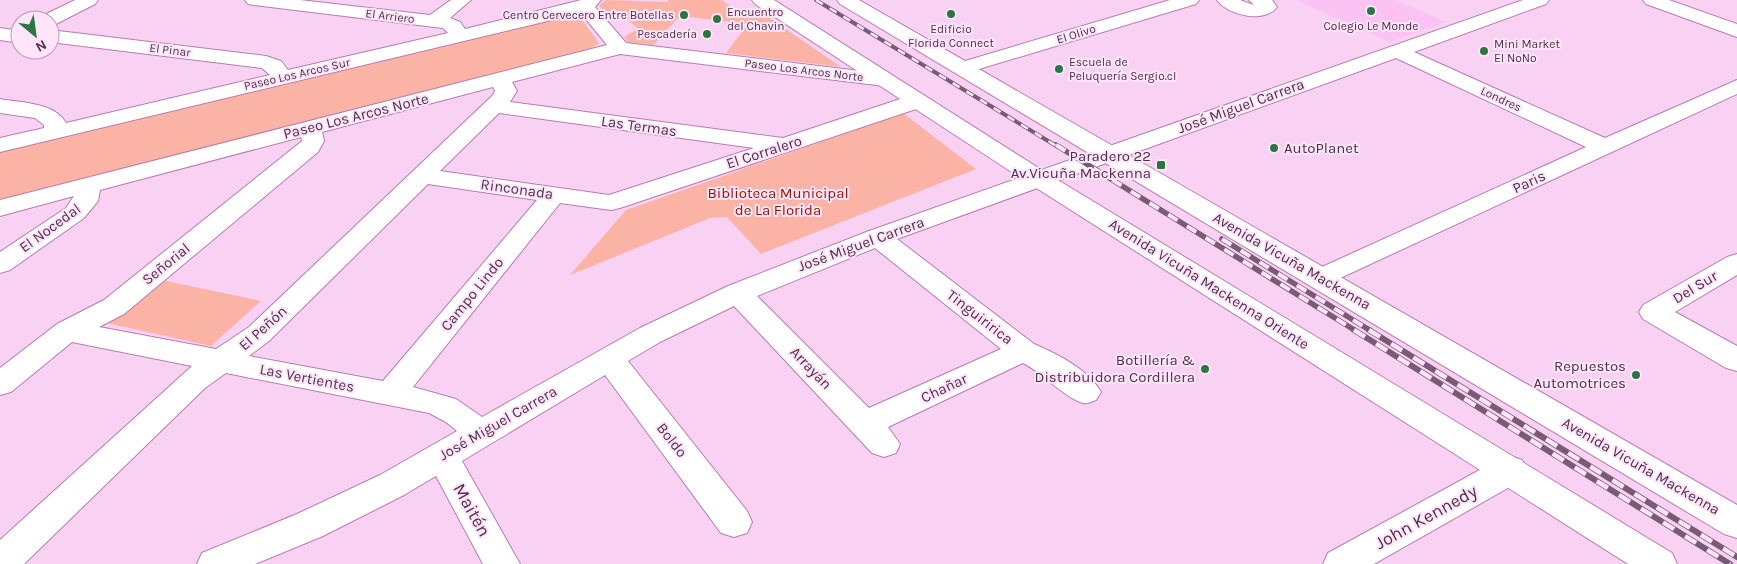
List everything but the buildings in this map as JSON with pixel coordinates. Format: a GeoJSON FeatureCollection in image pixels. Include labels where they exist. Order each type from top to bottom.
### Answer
{"type":"FeatureCollection","features":[{"type":"Feature","properties":{"kind":"street"},"geometry":{"type":"LineString","coordinates":[[60,14],[89,0]]}},
{"type":"Feature","properties":{"kind":"street","name":"El Arriero"},"geometry":{"type":"LineString","coordinates":[[254,0],[435,21],[451,24],[460,36]]}},
{"type":"Feature","properties":{"kind":"street"},"geometry":{"type":"LineString","coordinates":[[435,21],[462,0]]}},
{"type":"Feature","properties":{"kind":"street","name":"Avenida Vicuña Mackenna Oriente"},"geometry":{"type":"LineString","coordinates":[[761,0],[1039,179],[1659,564]]}},
{"type":"Feature","properties":{"kind":"street","name":"Avenida Vicuña Mackenna"},"geometry":{"type":"LineString","coordinates":[[846,0],[1321,278],[1733,514]]}},
{"type":"Feature","properties":{"kind":"street","name":"El Olivo"},"geometry":{"type":"LineString","coordinates":[[962,68],[1190,0]]}},
{"type":"Feature","properties":{"kind":"street"},"geometry":{"type":"LineString","coordinates":[[1226,0],[1252,11],[1268,7],[1268,5],[1258,0]]}},
{"type":"Feature","properties":{"kind":"street","name":"José Miguel Carrera"},"geometry":{"type":"LineString","coordinates":[[215,564],[350,507],[442,456],[650,335],[738,293],[878,237],[1540,0]]}},
{"type":"Feature","properties":{"kind":"street"},"geometry":{"type":"LineString","coordinates":[[1652,0],[1737,31]]}},
{"type":"Feature","properties":{"kind":"street"},"geometry":{"type":"LineString","coordinates":[[588,3],[620,48]]}},
{"type":"Feature","properties":{"kind":"street","name":"Paseo Los Arcos Sur"},"geometry":{"type":"LineString","coordinates":[[0,145],[460,36],[588,3]]}},
{"type":"Feature","properties":{"kind":"street","name":"El Pinar"},"geometry":{"type":"LineString","coordinates":[[60,37],[266,62],[274,65],[282,78]]}},
{"type":"Feature","properties":{"kind":"street","name":"Paseo Los Arcos Norte"},"geometry":{"type":"LineString","coordinates":[[0,208],[310,128],[497,93],[620,48],[885,80]]}},
{"type":"Feature","properties":{"kind":"street","name":"Londres"},"geometry":{"type":"LineString","coordinates":[[1396,51],[1606,147]]}},
{"type":"Feature","properties":{"kind":"street","name":"Paris"},"geometry":{"type":"LineString","coordinates":[[1321,278],[1737,86]]}},
{"type":"Feature","properties":{"kind":"street","name":"Las Termas"},"geometry":{"type":"LineString","coordinates":[[497,93],[785,145]]}},
{"type":"Feature","properties":{"kind":"street","name":"El Peñón"},"geometry":{"type":"LineString","coordinates":[[0,563],[194,380],[259,334],[422,176],[497,93]]}},
{"type":"Feature","properties":{"kind":"street","name":"El Corralero"},"geometry":{"type":"LineString","coordinates":[[612,203],[917,100]]}},
{"type":"Feature","properties":{"kind":"street"},"geometry":{"type":"LineString","coordinates":[[0,106],[49,115],[55,122],[56,132]]}},
{"type":"Feature","properties":{"kind":"street","name":"Señorial"},"geometry":{"type":"LineString","coordinates":[[0,384],[67,331],[114,307],[310,147],[314,141],[310,128]]}},
{"type":"Feature","properties":{"kind":"street","name":"Rinconada"},"geometry":{"type":"LineString","coordinates":[[422,176],[612,203]]}},
{"type":"Feature","properties":{"kind":"street","name":"El Nocedal"},"geometry":{"type":"LineString","coordinates":[[0,264],[75,214],[86,201],[88,186]]}},
{"type":"Feature","properties":{"kind":"street","name":"Campo Lindo"},"geometry":{"type":"LineString","coordinates":[[390,394],[554,194]]}},
{"type":"Feature","properties":{"kind":"street","name":"Tinguiririca"},"geometry":{"type":"LineString","coordinates":[[878,237],[1023,351],[1047,362],[1084,392]]}},
{"type":"Feature","properties":{"kind":"street","name":"Del Sur"},"geometry":{"type":"LineString","coordinates":[[1737,263],[1653,312],[1737,360]]}},
{"type":"Feature","properties":{"kind":"street","name":"Arrayán"},"geometry":{"type":"LineString","coordinates":[[738,293],[874,434]]}},
{"type":"Feature","properties":{"kind":"street","name":"Las Vertientes"},"geometry":{"type":"LineString","coordinates":[[67,331],[445,406],[467,419],[478,434]]}},
{"type":"Feature","properties":{"kind":"street","name":"Chañar"},"geometry":{"type":"LineString","coordinates":[[874,434],[1023,351]]}},
{"type":"Feature","properties":{"kind":"street","name":"Boldo"},"geometry":{"type":"LineString","coordinates":[[609,358],[734,522]]}},
{"type":"Feature","properties":{"kind":"street","name":"Maitén"},"geometry":{"type":"LineString","coordinates":[[442,456],[502,564]]}},
{"type":"Feature","properties":{"kind":"street","name":"John Kennedy"},"geometry":{"type":"LineString","coordinates":[[1341,564],[1510,470]]}},
{"type":"Feature","properties":{"kind":"shaded area","name":"Colegio Le Monde"},"geometry":{"type":"Polygon","coordinates":[[[1296,0],[1395,0],[1447,22],[1389,42],[1296,0]]]}},
{"type":"Feature","properties":{"kind":"green space"},"geometry":{"type":"Polygon","coordinates":[[[606,0],[667,2],[669,0],[722,0],[747,18],[764,14],[841,67],[726,53],[748,24],[680,16],[653,45],[628,42],[624,37],[638,29],[619,11],[604,11],[599,6],[606,0]]]}},
{"type":"Feature","properties":{"kind":"green space"},"geometry":{"type":"Polygon","coordinates":[[[564,16],[580,17],[599,43],[589,51],[0,202],[0,150],[564,16]]]}},
{"type":"Feature","properties":{"kind":"green space","name":"Biblioteca Municipal de La Florida"},"geometry":{"type":"Polygon","coordinates":[[[903,113],[976,169],[761,254],[727,217],[710,218],[570,275],[626,210],[903,113]]]}},
{"type":"Feature","properties":{"kind":"green space"},"geometry":{"type":"Polygon","coordinates":[[[157,279],[261,301],[211,346],[102,322],[157,279]]]}},
{"type":"Feature","properties":{"kind":"railway"},"geometry":{"type":"LineString","coordinates":[[816,0],[1058,147]]}},
{"type":"Feature","properties":{"kind":"railway"},"geometry":{"type":"LineString","coordinates":[[1056,145],[1356,331]]}},
{"type":"Feature","properties":{"kind":"railway"},"geometry":{"type":"LineString","coordinates":[[1222,239],[1371,331]]}},
{"type":"Feature","properties":{"kind":"railway"},"geometry":{"type":"LineString","coordinates":[[1354,330],[1730,564]]}},
{"type":"Feature","properties":{"kind":"railway"},"geometry":{"type":"LineString","coordinates":[[1369,330],[1737,557]]}},
{"type":"Feature","properties":{"kind":"place","name":"Colegio Le Monde"},"geometry":{"type":"Point","coordinates":[1371,11]}},
{"type":"Feature","properties":{"kind":"place","name":"Edificio Florida Connect"},"geometry":{"type":"Point","coordinates":[951,14]}},
{"type":"Feature","properties":{"kind":"place","name":"Centro Cervecero Entre Botellas"},"geometry":{"type":"Point","coordinates":[684,15]}},
{"type":"Feature","properties":{"kind":"place","name":"Encuentro del Chavin"},"geometry":{"type":"Point","coordinates":[717,19]}},
{"type":"Feature","properties":{"kind":"place","name":"Pescadería"},"geometry":{"type":"Point","coordinates":[707,34]}},
{"type":"Feature","properties":{"kind":"place","name":"Mini Market El NoNo"},"geometry":{"type":"Point","coordinates":[1484,51]}},
{"type":"Feature","properties":{"kind":"place","name":"Escuela de Peluquería Sergio.cl"},"geometry":{"type":"Point","coordinates":[1059,69]}},
{"type":"Feature","properties":{"kind":"place","name":"AutoPlanet"},"geometry":{"type":"Point","coordinates":[1274,148]}},
{"type":"Feature","properties":{"kind":"place","name":"Paradero 22 Av.Vicuña Mackenna"},"geometry":{"type":"Point","coordinates":[1161,165]}},
{"type":"Feature","properties":{"kind":"place","name":"Botillería & Distribuidora Cordillera"},"geometry":{"type":"Point","coordinates":[1205,369]}},
{"type":"Feature","properties":{"kind":"place","name":"Repuestos Automotrices"},"geometry":{"type":"Point","coordinates":[1636,375]}}]}
